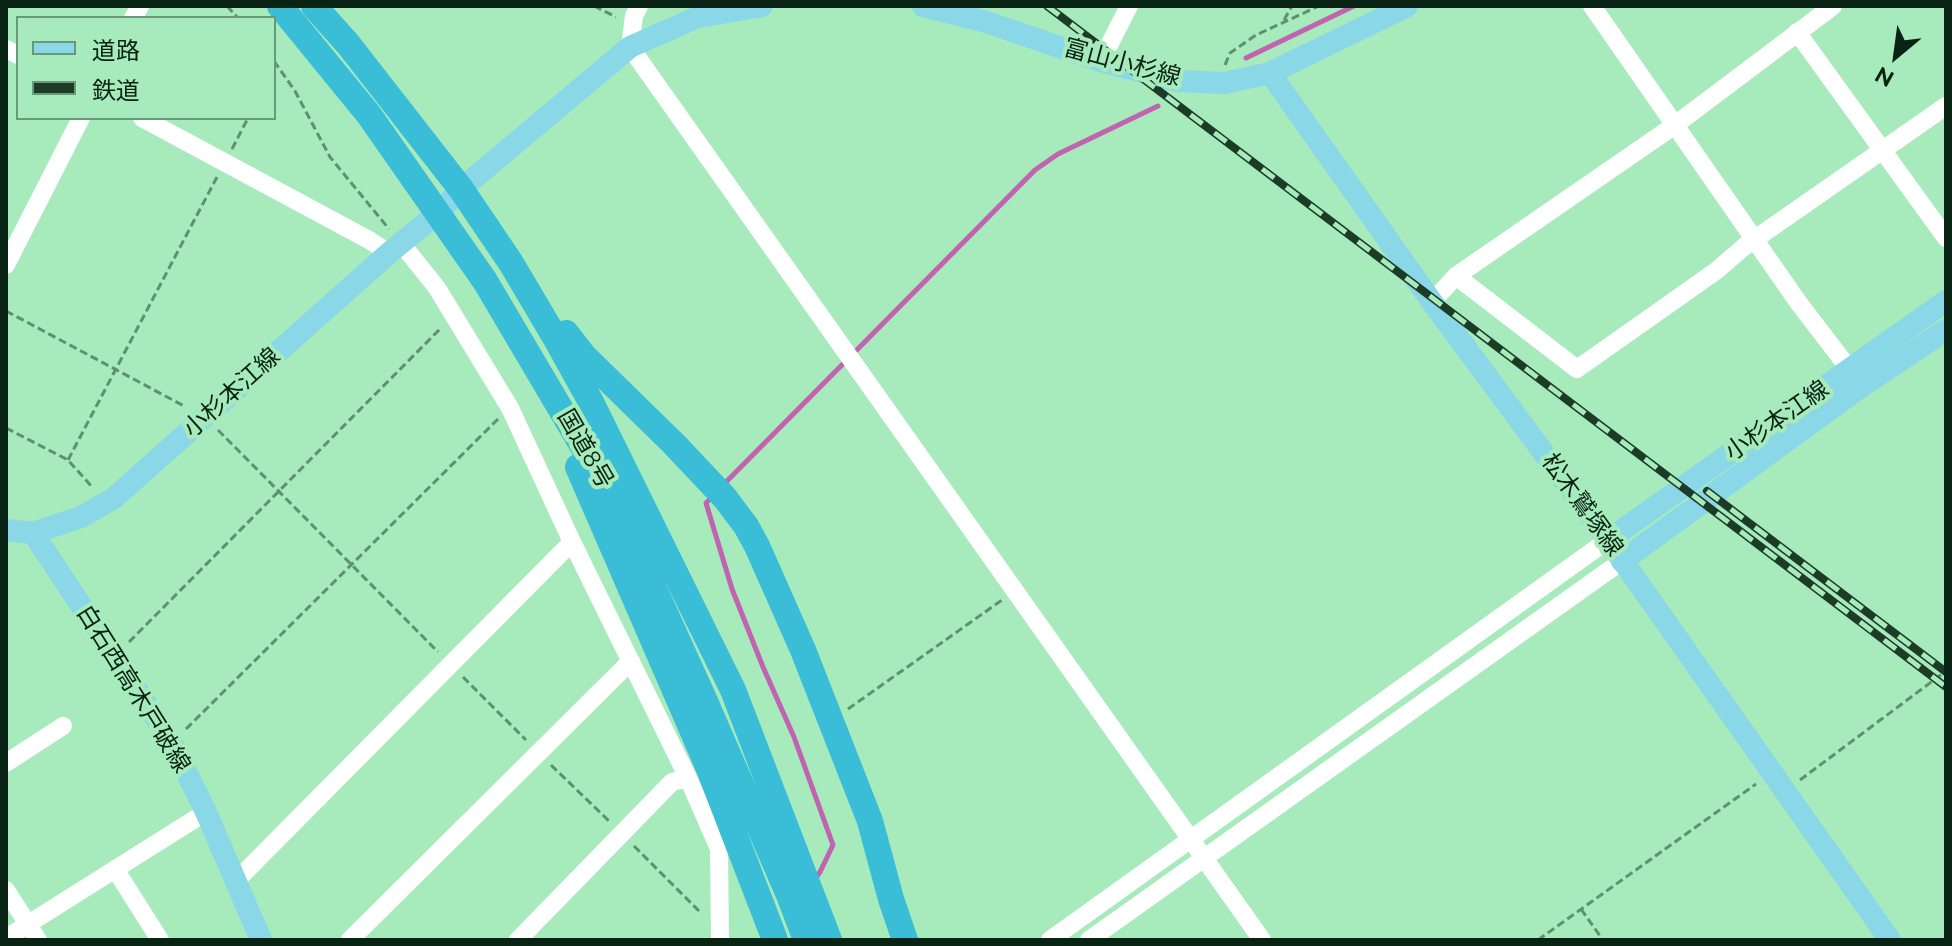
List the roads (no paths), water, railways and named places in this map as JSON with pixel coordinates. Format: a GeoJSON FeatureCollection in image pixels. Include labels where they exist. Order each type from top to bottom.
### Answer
{"type":"FeatureCollection","features":[{"type":"Feature","properties":{"kind":"highway","name":"国道8号"},"geometry":{"type":"LineString","coordinates":[[280,6],[369,115],[485,281],[523,344],[612,496],[705,701],[799,892],[829,940]]}},
{"type":"Feature","properties":{"kind":"highway","name":"国道8号"},"geometry":{"type":"LineString","coordinates":[[314,6],[348,44],[461,189],[511,263],[591,402],[733,690],[799,892],[806,940]]}},
{"type":"Feature","properties":{"kind":"highway"},"geometry":{"type":"LineString","coordinates":[[511,263],[584,356],[674,444],[725,498],[746,526],[803,650],[870,821],[902,935]]}},
{"type":"Feature","properties":{"kind":"highway"},"geometry":{"type":"LineString","coordinates":[[523,344],[710,771],[775,940]]}},
{"type":"Feature","properties":{"kind":"main road"},"geometry":{"type":"LineString","coordinates":[[438,213],[631,36],[698,17],[762,6]]}},
{"type":"Feature","properties":{"kind":"main road","name":"富山小杉線"},"geometry":{"type":"LineString","coordinates":[[923,6],[983,21],[1101,61],[1178,81],[1218,83],[1270,73],[1407,6]]}},
{"type":"Feature","properties":{"kind":"main road","name":"松木鷲塚線"},"geometry":{"type":"LineString","coordinates":[[1270,73],[1432,302],[1608,540],[1890,940]]}},
{"type":"Feature","properties":{"kind":"main road","name":"小杉本江線"},"geometry":{"type":"LineString","coordinates":[[6,530],[33,533],[81,517],[114,498],[438,213]]}},
{"type":"Feature","properties":{"kind":"main road","name":"小杉本江線"},"geometry":{"type":"LineString","coordinates":[[1608,540],[1946,301]]}},
{"type":"Feature","properties":{"kind":"main road","name":"小杉本江線"},"geometry":{"type":"LineString","coordinates":[[1622,561],[1859,388],[1946,330]]}},
{"type":"Feature","properties":{"kind":"main road","name":"白石西高木戸破線"},"geometry":{"type":"LineString","coordinates":[[33,533],[172,743],[206,812],[261,940]]}},
{"type":"Feature","properties":{"kind":"street"},"geometry":{"type":"LineString","coordinates":[[639,6],[631,36],[1013,589],[1262,940]]}},
{"type":"Feature","properties":{"kind":"street"},"geometry":{"type":"LineString","coordinates":[[1101,61],[1129,6]]}},
{"type":"Feature","properties":{"kind":"street"},"geometry":{"type":"LineString","coordinates":[[1592,6],[1798,302],[1850,370]]}},
{"type":"Feature","properties":{"kind":"street"},"geometry":{"type":"LineString","coordinates":[[1432,302],[1456,276],[1675,125],[1833,6]]}},
{"type":"Feature","properties":{"kind":"street"},"geometry":{"type":"LineString","coordinates":[[1797,32],[1946,238]]}},
{"type":"Feature","properties":{"kind":"street"},"geometry":{"type":"LineString","coordinates":[[1456,276],[1577,369],[1716,271],[1745,246],[1946,106]]}},
{"type":"Feature","properties":{"kind":"street"},"geometry":{"type":"LineString","coordinates":[[6,265],[80,120]]}},
{"type":"Feature","properties":{"kind":"street"},"geometry":{"type":"LineString","coordinates":[[146,120],[369,240],[395,248],[437,288],[510,408],[719,849],[720,940]]}},
{"type":"Feature","properties":{"kind":"street"},"geometry":{"type":"LineString","coordinates":[[1050,940],[1608,540]]}},
{"type":"Feature","properties":{"kind":"street"},"geometry":{"type":"LineString","coordinates":[[236,881],[572,542]]}},
{"type":"Feature","properties":{"kind":"street"},"geometry":{"type":"LineString","coordinates":[[1089,940],[1622,561]]}},
{"type":"Feature","properties":{"kind":"street"},"geometry":{"type":"LineString","coordinates":[[350,940],[631,661]]}},
{"type":"Feature","properties":{"kind":"street"},"geometry":{"type":"LineString","coordinates":[[6,763],[63,726]]}},
{"type":"Feature","properties":{"kind":"street"},"geometry":{"type":"LineString","coordinates":[[518,940],[672,782],[688,778]]}},
{"type":"Feature","properties":{"kind":"street"},"geometry":{"type":"LineString","coordinates":[[6,938],[33,932],[115,869],[206,812]]}},
{"type":"Feature","properties":{"kind":"street"},"geometry":{"type":"LineString","coordinates":[[115,869],[160,940]]}},
{"type":"Feature","properties":{"kind":"street"},"geometry":{"type":"LineString","coordinates":[[6,890],[33,932]]}},
{"type":"Feature","properties":{"kind":"waterway"},"geometry":{"type":"LineString","coordinates":[[1246,58],[1354,6]]}},
{"type":"Feature","properties":{"kind":"waterway"},"geometry":{"type":"LineString","coordinates":[[723,485],[1035,170],[1058,154],[1158,106]]}},
{"type":"Feature","properties":{"kind":"waterway"},"geometry":{"type":"LineString","coordinates":[[713,496],[706,503],[732,589],[794,737],[833,845],[815,879]]}},
{"type":"Feature","properties":{"kind":"railway"},"geometry":{"type":"LineString","coordinates":[[1047,6],[1946,687]]}},
{"type":"Feature","properties":{"kind":"railway"},"geometry":{"type":"LineString","coordinates":[[1707,491],[1946,672]]}}]}
